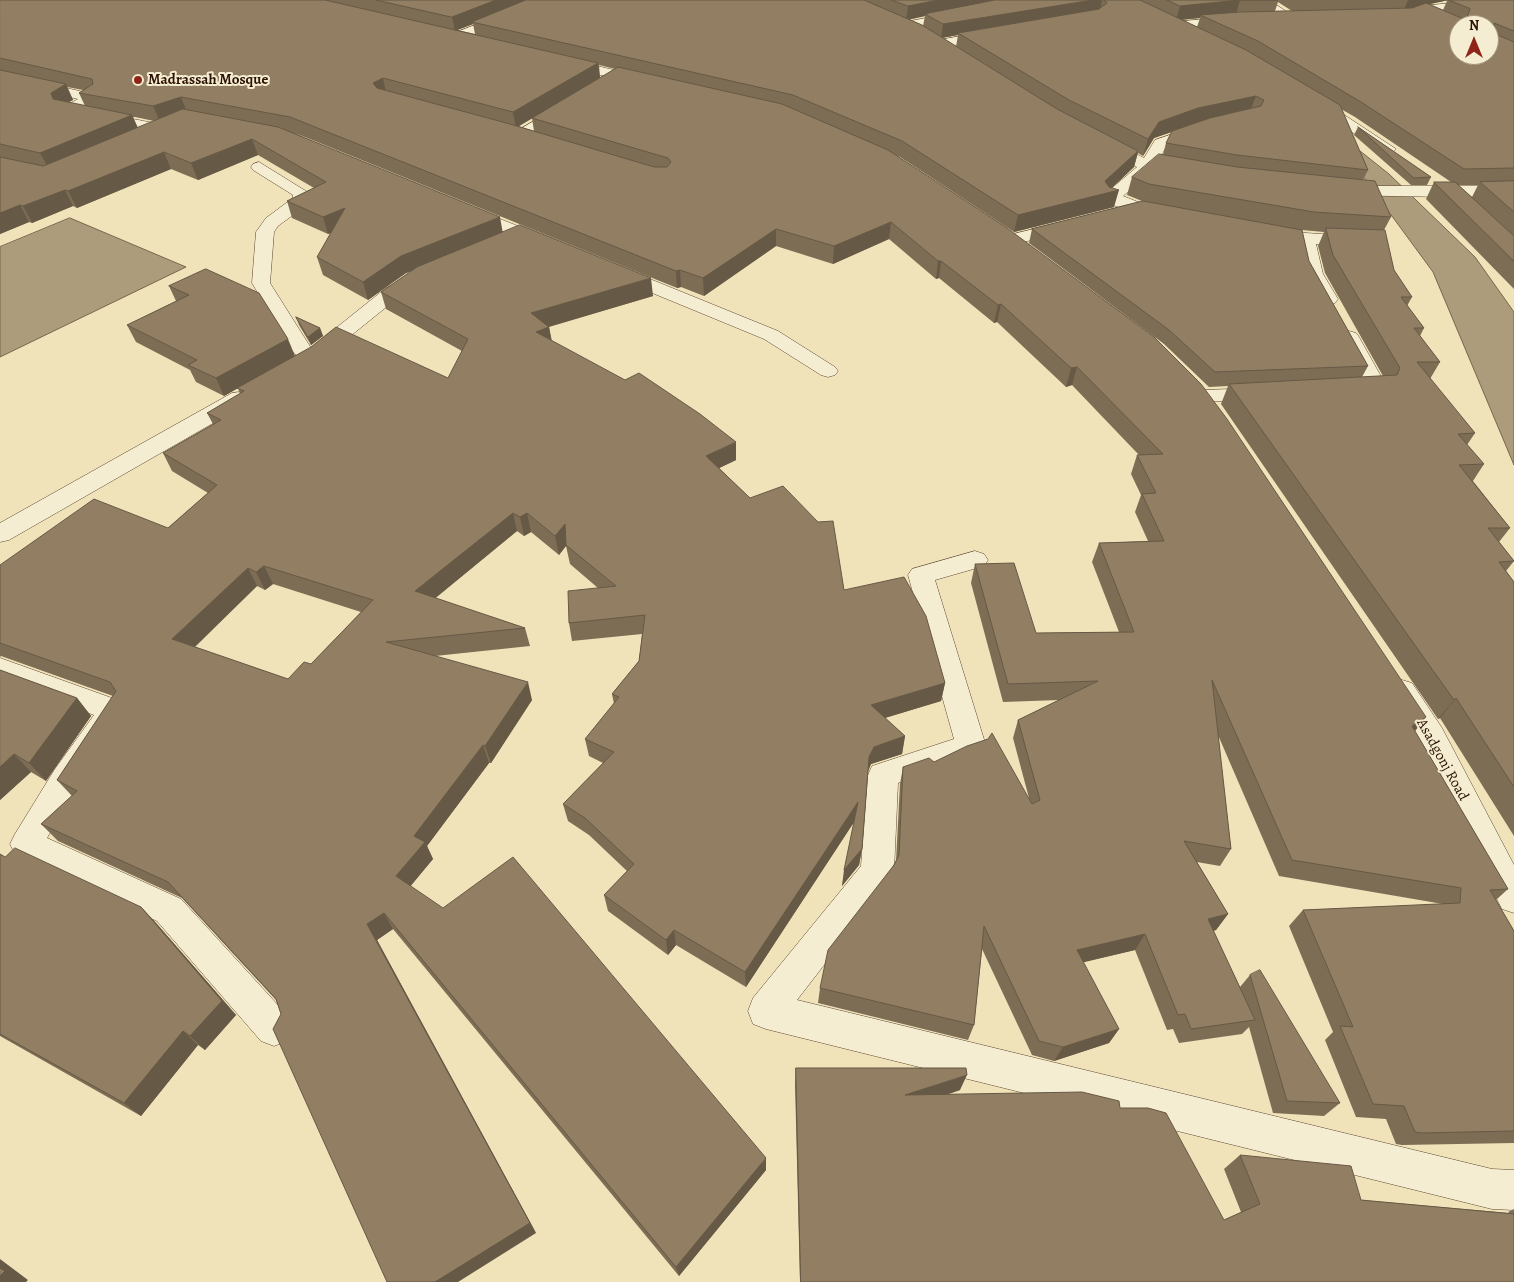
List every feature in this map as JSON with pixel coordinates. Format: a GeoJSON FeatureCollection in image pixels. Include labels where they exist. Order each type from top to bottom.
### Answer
{"type":"FeatureCollection","features":[{"type":"Feature","properties":{"kind":"street"},"geometry":{"type":"LineString","coordinates":[[485,44],[448,35],[549,0]]}},
{"type":"Feature","properties":{"kind":"street"},"geometry":{"type":"LineString","coordinates":[[906,26],[1032,0]]}},
{"type":"Feature","properties":{"kind":"street"},"geometry":{"type":"LineString","coordinates":[[1262,0],[1295,20]]}},
{"type":"Feature","properties":{"kind":"street"},"geometry":{"type":"LineString","coordinates":[[1388,17],[1406,16],[1422,10],[1514,0]]}},
{"type":"Feature","properties":{"kind":"street"},"geometry":{"type":"LineString","coordinates":[[1406,4],[1444,21]]}},
{"type":"Feature","properties":{"kind":"street"},"geometry":{"type":"LineString","coordinates":[[890,19],[955,54]]}},
{"type":"Feature","properties":{"kind":"street"},"geometry":{"type":"LineString","coordinates":[[1270,20],[1323,19]]}},
{"type":"Feature","properties":{"kind":"street"},"geometry":{"type":"LineString","coordinates":[[1199,37],[1170,24],[1253,20]]}},
{"type":"Feature","properties":{"kind":"street"},"geometry":{"type":"LineString","coordinates":[[939,44],[1004,32]]}},
{"type":"Feature","properties":{"kind":"street"},"geometry":{"type":"LineString","coordinates":[[542,57],[610,80],[665,86]]}},
{"type":"Feature","properties":{"kind":"street"},"geometry":{"type":"LineString","coordinates":[[0,77],[92,98],[66,110],[161,129]]}},
{"type":"Feature","properties":{"kind":"street"},"geometry":{"type":"LineString","coordinates":[[1307,96],[1396,155]]}},
{"type":"Feature","properties":{"kind":"street"},"geometry":{"type":"LineString","coordinates":[[518,135],[576,100]]}},
{"type":"Feature","properties":{"kind":"street"},"geometry":{"type":"LineString","coordinates":[[134,140],[187,118],[197,119]]}},
{"type":"Feature","properties":{"kind":"street"},"geometry":{"type":"LineString","coordinates":[[1187,217],[1139,208],[1111,198],[1149,165],[1160,143],[1216,125]]}},
{"type":"Feature","properties":{"kind":"street"},"geometry":{"type":"LineString","coordinates":[[499,130],[536,140]]}},
{"type":"Feature","properties":{"kind":"street"},"geometry":{"type":"LineString","coordinates":[[1093,137],[1149,165],[1195,172]]}},
{"type":"Feature","properties":{"kind":"street"},"geometry":{"type":"LineString","coordinates":[[259,167],[301,193],[302,200],[272,222],[265,232],[261,283],[293,338],[301,363],[393,292],[433,272]]}},
{"type":"Feature","properties":{"kind":"street"},"geometry":{"type":"LineString","coordinates":[[1427,176],[1450,192],[1514,250]]}},
{"type":"Feature","properties":{"kind":"street"},"geometry":{"type":"LineString","coordinates":[[1329,190],[1358,193],[1514,191]]}},
{"type":"Feature","properties":{"kind":"street"},"geometry":{"type":"LineString","coordinates":[[452,205],[559,248]]}},
{"type":"Feature","properties":{"kind":"street"},"geometry":{"type":"LineString","coordinates":[[1112,215],[1139,208]]}},
{"type":"Feature","properties":{"kind":"street"},"geometry":{"type":"LineString","coordinates":[[1011,240],[1084,222]]}},
{"type":"Feature","properties":{"kind":"street"},"geometry":{"type":"LineString","coordinates":[[1253,229],[1306,238],[1375,242]]}},
{"type":"Feature","properties":{"kind":"street"},"geometry":{"type":"LineString","coordinates":[[496,245],[523,234]]}},
{"type":"Feature","properties":{"kind":"street"},"geometry":{"type":"LineString","coordinates":[[1306,238],[1314,274],[1377,388],[1338,390]]}},
{"type":"Feature","properties":{"kind":"street"},"geometry":{"type":"LineString","coordinates":[[603,266],[771,334],[828,371]]}},
{"type":"Feature","properties":{"kind":"street"},"geometry":{"type":"LineString","coordinates":[[0,534],[258,388]]}},
{"type":"Feature","properties":{"kind":"street"},"geometry":{"type":"LineString","coordinates":[[1202,397],[1280,393]]}},
{"type":"Feature","properties":{"kind":"street"},"geometry":{"type":"LineString","coordinates":[[974,560],[921,575],[971,746],[883,775],[877,871],[766,1011],[1492,1190],[1514,1190]]}},
{"type":"Feature","properties":{"kind":"street"},"geometry":{"type":"LineString","coordinates":[[0,669],[113,710],[66,778],[26,844],[168,910],[274,1028]]}},
{"type":"Feature","properties":{"kind":"street","name":"Asadgonj Road"},"geometry":{"type":"LineString","coordinates":[[1394,679],[1431,736],[1514,898]]}},
{"type":"Feature","properties":{"kind":"shaded area"},"geometry":{"type":"Polygon","coordinates":[[[1335,131],[1389,174],[1475,257],[1514,312],[1514,465],[1433,272],[1353,163],[1335,131]]]}},
{"type":"Feature","properties":{"kind":"shaded area"},"geometry":{"type":"Polygon","coordinates":[[[70,218],[186,267],[0,357],[0,247],[70,218]]]}},
{"type":"Feature","properties":{"kind":"building"},"geometry":{"type":"Polygon","coordinates":[[[0,0],[325,0],[598,63],[513,112],[383,78],[373,83],[377,88],[510,124],[654,167],[667,167],[671,162],[668,158],[532,118],[618,67],[782,104],[888,150],[1007,228],[1154,337],[1201,384],[1227,419],[1426,717],[1412,726],[1508,889],[1490,890],[1514,931],[1514,1131],[1415,1132],[1404,1106],[1373,1104],[1340,1026],[1353,1027],[1303,910],[1460,903],[1461,888],[1292,860],[1212,680],[1231,849],[1184,841],[1228,914],[1208,919],[1255,1020],[1191,1029],[1185,1014],[1178,1015],[1145,934],[1077,950],[1119,1029],[1063,1047],[1039,1041],[984,926],[974,1025],[820,988],[828,950],[894,865],[899,855],[903,767],[929,758],[934,762],[967,746],[988,739],[992,733],[1032,804],[1040,800],[1018,720],[1098,681],[1008,684],[975,564],[1014,563],[1036,633],[1134,632],[1099,543],[1164,541],[1142,494],[1156,493],[1137,455],[1163,454],[1077,367],[1071,368],[1001,304],[998,305],[941,261],[938,261],[891,222],[834,246],[776,229],[703,278],[680,270],[676,271],[290,117],[181,97],[153,106],[79,93],[93,84],[92,79],[0,58],[0,0]]]}},
{"type":"Feature","properties":{"kind":"building"},"geometry":{"type":"Polygon","coordinates":[[[376,0],[496,0],[452,17],[376,0]]]}},
{"type":"Feature","properties":{"kind":"building"},"geometry":{"type":"Polygon","coordinates":[[[526,0],[864,0],[922,25],[1057,109],[1138,151],[1105,181],[1109,187],[1119,190],[1018,215],[902,141],[793,95],[472,22],[526,0]]]}},
{"type":"Feature","properties":{"kind":"building"},"geometry":{"type":"Polygon","coordinates":[[[892,0],[939,0],[908,6],[892,0]]]}},
{"type":"Feature","properties":{"kind":"building"},"geometry":{"type":"Polygon","coordinates":[[[995,0],[1093,0],[943,24],[925,14],[995,0]]]}},
{"type":"Feature","properties":{"kind":"building"},"geometry":{"type":"Polygon","coordinates":[[[1104,0],[1140,0],[1246,50],[1340,105],[1368,170],[1237,155],[1166,143],[1172,131],[1210,118],[1261,106],[1264,100],[1256,96],[1198,108],[1159,122],[1148,139],[1069,100],[958,33],[1099,9],[1107,3],[1104,0]]]}},
{"type":"Feature","properties":{"kind":"building"},"geometry":{"type":"Polygon","coordinates":[[[1167,0],[1240,0],[1180,6],[1167,0]]]}},
{"type":"Feature","properties":{"kind":"building"},"geometry":{"type":"Polygon","coordinates":[[[1449,0],[1514,0],[1514,31],[1499,25],[1499,15],[1468,15],[1470,9],[1449,0]]]}},
{"type":"Feature","properties":{"kind":"building"},"geometry":{"type":"Polygon","coordinates":[[[1426,3],[1454,15],[1449,15],[1449,65],[1499,65],[1499,36],[1514,42],[1514,168],[1464,169],[1361,102],[1258,41],[1200,15],[1240,12],[1412,8],[1426,3]]]}},
{"type":"Feature","properties":{"kind":"building"},"geometry":{"type":"Polygon","coordinates":[[[0,70],[66,84],[51,93],[53,99],[132,115],[40,153],[0,144],[0,70]]]}},
{"type":"Feature","properties":{"kind":"building"},"geometry":{"type":"Polygon","coordinates":[[[183,109],[278,127],[500,217],[401,256],[363,282],[317,257],[345,208],[323,217],[287,201],[326,182],[252,139],[191,163],[164,152],[68,191],[65,190],[0,213],[0,157],[43,166],[183,109]]]}},
{"type":"Feature","properties":{"kind":"building"},"geometry":{"type":"Polygon","coordinates":[[[1358,127],[1431,177],[1414,178],[1358,127]]]}},
{"type":"Feature","properties":{"kind":"building"},"geometry":{"type":"Polygon","coordinates":[[[1159,154],[1237,167],[1375,181],[1391,217],[1314,212],[1149,184],[1132,177],[1159,154]]]}},
{"type":"Feature","properties":{"kind":"building"},"geometry":{"type":"Polygon","coordinates":[[[1514,181],[1514,212],[1480,182],[1514,181]]]}},
{"type":"Feature","properties":{"kind":"building"},"geometry":{"type":"Polygon","coordinates":[[[1434,182],[1455,182],[1514,236],[1514,261],[1434,182]]]}},
{"type":"Feature","properties":{"kind":"building"},"geometry":{"type":"Polygon","coordinates":[[[1143,201],[1302,230],[1309,261],[1368,366],[1215,372],[1169,330],[1032,229],[1143,201]]]}},
{"type":"Feature","properties":{"kind":"building"},"geometry":{"type":"Polygon","coordinates":[[[520,225],[651,278],[531,313],[549,327],[536,332],[625,380],[639,373],[700,414],[736,442],[706,456],[750,498],[783,486],[818,522],[833,521],[844,590],[904,577],[926,616],[945,683],[871,705],[905,736],[874,747],[869,757],[862,849],[844,870],[858,802],[745,972],[674,930],[666,940],[604,895],[634,864],[585,818],[563,804],[614,752],[585,739],[619,697],[612,694],[639,661],[645,615],[569,623],[568,591],[616,586],[566,545],[565,524],[555,536],[527,513],[520,517],[513,513],[415,591],[525,628],[386,642],[528,682],[485,746],[483,745],[414,836],[425,842],[396,876],[443,908],[513,857],[766,1158],[676,1267],[384,913],[367,924],[530,1223],[435,1282],[387,1282],[273,1029],[281,1014],[276,999],[168,882],[41,824],[77,791],[57,780],[116,691],[110,682],[0,643],[0,565],[94,499],[168,528],[217,485],[163,453],[221,420],[207,413],[244,391],[237,388],[311,347],[336,327],[448,378],[468,339],[381,292],[417,267],[520,225]],[[264,566],[256,572],[248,568],[172,639],[288,679],[304,662],[311,664],[373,600],[264,566]]]}},
{"type":"Feature","properties":{"kind":"building"},"geometry":{"type":"Polygon","coordinates":[[[1326,228],[1385,230],[1394,270],[1412,297],[1401,297],[1424,328],[1414,328],[1440,362],[1417,362],[1475,433],[1458,434],[1484,464],[1459,465],[1510,528],[1488,528],[1514,561],[1499,562],[1514,582],[1514,787],[1456,698],[1454,700],[1229,384],[1397,375],[1400,368],[1333,255],[1326,228]]]}},
{"type":"Feature","properties":{"kind":"building"},"geometry":{"type":"Polygon","coordinates":[[[206,269],[259,293],[288,339],[216,378],[188,365],[197,360],[127,325],[189,295],[169,286],[206,269]]]}},
{"type":"Feature","properties":{"kind":"building"},"geometry":{"type":"Polygon","coordinates":[[[296,317],[320,328],[308,337],[296,317]]]}},
{"type":"Feature","properties":{"kind":"building"},"geometry":{"type":"Polygon","coordinates":[[[0,670],[77,698],[29,763],[14,754],[0,767],[0,670]]]}},
{"type":"Feature","properties":{"kind":"building"},"geometry":{"type":"Polygon","coordinates":[[[15,848],[141,907],[222,1001],[190,1036],[183,1031],[124,1103],[0,1034],[0,854],[5,857],[15,848]]]}},
{"type":"Feature","properties":{"kind":"building"},"geometry":{"type":"Polygon","coordinates":[[[1260,970],[1340,1103],[1287,1101],[1250,975],[1260,970]]]}},
{"type":"Feature","properties":{"kind":"building"},"geometry":{"type":"Polygon","coordinates":[[[796,1068],[966,1068],[967,1075],[905,1095],[1082,1092],[1119,1101],[1120,1108],[1148,1108],[1166,1113],[1224,1220],[1260,1204],[1240,1155],[1351,1166],[1361,1200],[1514,1214],[1514,1282],[801,1282],[796,1068]]]}},
{"type":"Feature","properties":{"kind":"building"},"geometry":{"type":"Polygon","coordinates":[[[0,1268],[5,1271],[0,1276],[0,1268]]]}},
{"type":"Feature","properties":{"kind":"place","name":"Madrassah Mosque"},"geometry":{"type":"Point","coordinates":[138,80]}}]}
